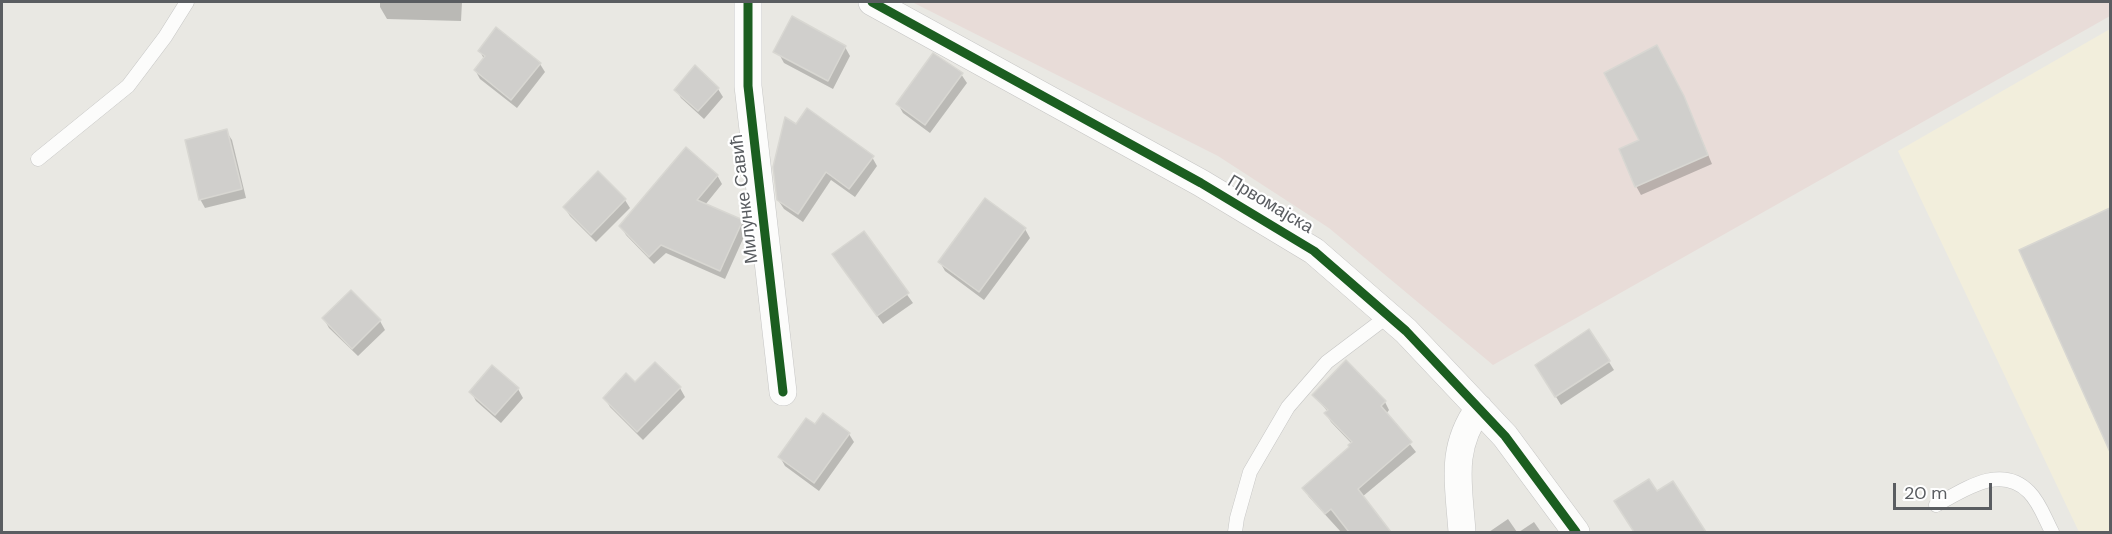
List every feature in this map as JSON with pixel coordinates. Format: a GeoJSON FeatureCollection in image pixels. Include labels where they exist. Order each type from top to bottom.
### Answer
{"type":"FeatureCollection","features":[{"type":"Feature","properties":{"kind":"street","name":"Милунке Савић"},"geometry":{"type":"LineString","coordinates":[[748,2],[748,86],[783,392]]}},
{"type":"Feature","properties":{"kind":"street","name":"Првомајска"},"geometry":{"type":"LineString","coordinates":[[872,2],[1201,183],[1314,251],[1406,331],[1479,408],[1505,436],[1576,532]]}},
{"type":"Feature","properties":{"kind":"street"},"geometry":{"type":"LineString","coordinates":[[1462,532],[1458,456],[1465,432],[1479,408]]}},
{"type":"Feature","properties":{"kind":"lane"},"geometry":{"type":"LineString","coordinates":[[38,159],[128,86],[165,37],[187,2]]}},
{"type":"Feature","properties":{"kind":"lane"},"geometry":{"type":"LineString","coordinates":[[1236,532],[1237,518],[1250,472],[1288,407],[1327,362],[1388,316]]}},
{"type":"Feature","properties":{"kind":"lane"},"geometry":{"type":"LineString","coordinates":[[1936,505],[1983,481],[2005,479],[2029,492],[2037,502],[2052,532]]}},
{"type":"Feature","properties":{"kind":"shaded area"},"geometry":{"type":"Polygon","coordinates":[[[912,2],[2110,2],[2110,16],[1493,365],[1329,228],[1218,156],[912,2]]]}},
{"type":"Feature","properties":{"kind":"shaded area"},"geometry":{"type":"Polygon","coordinates":[[[2110,29],[2110,532],[2079,532],[1898,151],[2110,29]]]}},
{"type":"Feature","properties":{"kind":"building"},"geometry":{"type":"Polygon","coordinates":[[[792,16],[846,46],[828,81],[773,52],[792,16]]]}},
{"type":"Feature","properties":{"kind":"building"},"geometry":{"type":"Polygon","coordinates":[[[496,27],[541,63],[511,100],[474,70],[485,56],[478,51],[496,27]]]}},
{"type":"Feature","properties":{"kind":"building"},"geometry":{"type":"Polygon","coordinates":[[[1657,45],[1684,96],[1708,155],[1635,187],[1619,149],[1639,140],[1604,73],[1657,45]]]}},
{"type":"Feature","properties":{"kind":"building"},"geometry":{"type":"Polygon","coordinates":[[[933,53],[963,73],[925,125],[896,104],[933,53]]]}},
{"type":"Feature","properties":{"kind":"building"},"geometry":{"type":"Polygon","coordinates":[[[695,65],[719,88],[698,111],[674,90],[695,65]]]}},
{"type":"Feature","properties":{"kind":"building"},"geometry":{"type":"Polygon","coordinates":[[[807,108],[874,156],[849,189],[826,172],[798,214],[777,200],[773,167],[785,117],[796,124],[807,108]]]}},
{"type":"Feature","properties":{"kind":"building"},"geometry":{"type":"Polygon","coordinates":[[[227,129],[242,189],[199,200],[185,140],[227,129]]]}},
{"type":"Feature","properties":{"kind":"building"},"geometry":{"type":"Polygon","coordinates":[[[686,147],[718,175],[697,200],[743,220],[720,271],[661,245],[649,257],[619,226],[686,147]]]}},
{"type":"Feature","properties":{"kind":"building"},"geometry":{"type":"Polygon","coordinates":[[[598,171],[626,199],[591,235],[563,207],[598,171]]]}},
{"type":"Feature","properties":{"kind":"building"},"geometry":{"type":"Polygon","coordinates":[[[985,198],[1026,228],[979,292],[938,262],[985,198]]]}},
{"type":"Feature","properties":{"kind":"building"},"geometry":{"type":"Polygon","coordinates":[[[2110,208],[2110,452],[2019,250],[2110,208]]]}},
{"type":"Feature","properties":{"kind":"building"},"geometry":{"type":"Polygon","coordinates":[[[864,231],[909,293],[877,316],[832,254],[864,231]]]}},
{"type":"Feature","properties":{"kind":"building"},"geometry":{"type":"Polygon","coordinates":[[[351,290],[381,320],[352,349],[322,318],[351,290]]]}},
{"type":"Feature","properties":{"kind":"building"},"geometry":{"type":"Polygon","coordinates":[[[1589,329],[1610,361],[1555,397],[1535,365],[1589,329]]]}},
{"type":"Feature","properties":{"kind":"building"},"geometry":{"type":"Polygon","coordinates":[[[1346,360],[1386,401],[1381,406],[1412,442],[1358,489],[1391,532],[1349,532],[1331,509],[1325,514],[1302,488],[1352,442],[1324,413],[1328,410],[1312,395],[1346,360]]]}},
{"type":"Feature","properties":{"kind":"building"},"geometry":{"type":"Polygon","coordinates":[[[655,362],[681,387],[637,432],[603,398],[626,373],[635,382],[655,362]]]}},
{"type":"Feature","properties":{"kind":"building"},"geometry":{"type":"Polygon","coordinates":[[[492,365],[519,388],[495,415],[469,392],[492,365]]]}},
{"type":"Feature","properties":{"kind":"building"},"geometry":{"type":"Polygon","coordinates":[[[823,413],[850,433],[814,483],[778,457],[806,418],[815,424],[823,413]]]}},
{"type":"Feature","properties":{"kind":"building"},"geometry":{"type":"Polygon","coordinates":[[[1649,479],[1657,491],[1673,481],[1706,532],[1634,532],[1614,501],[1649,479]]]}},
{"type":"Feature","properties":{"kind":"cycle path"},"geometry":{"type":"LineString","coordinates":[[748,2],[748,86],[783,392]]}},
{"type":"Feature","properties":{"kind":"cycle path"},"geometry":{"type":"LineString","coordinates":[[872,2],[1201,183],[1314,251],[1406,331],[1505,436],[1576,532]]}}]}
